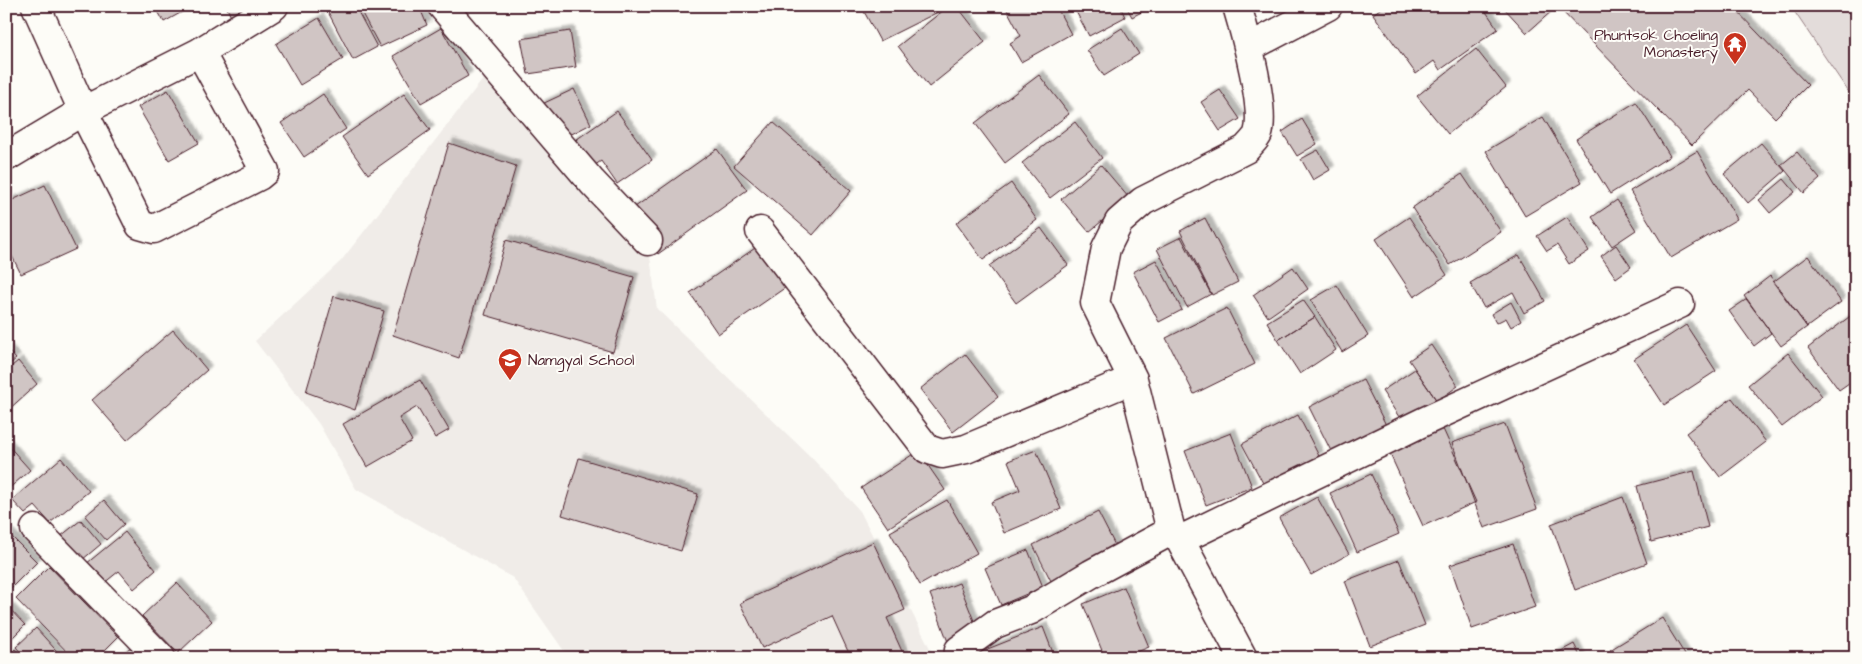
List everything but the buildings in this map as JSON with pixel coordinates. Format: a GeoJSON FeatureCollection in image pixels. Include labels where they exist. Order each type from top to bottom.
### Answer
{"type":"FeatureCollection","features":[{"type":"Feature","properties":{"kind":"street"},"geometry":{"type":"LineString","coordinates":[[36,6],[83,111],[140,225],[154,229],[259,176],[265,171],[200,52]]}},
{"type":"Feature","properties":{"kind":"street"},"geometry":{"type":"LineString","coordinates":[[6,157],[83,111],[200,52],[274,6]]}},
{"type":"Feature","properties":{"kind":"street"},"geometry":{"type":"LineString","coordinates":[[442,6],[592,182],[648,241]]}},
{"type":"Feature","properties":{"kind":"street"},"geometry":{"type":"LineString","coordinates":[[1237,6],[1250,48],[1260,121],[1258,135],[1246,149],[1143,201],[1119,222],[1106,248],[1095,303],[1133,379],[1176,535],[1243,658]]}},
{"type":"Feature","properties":{"kind":"street"},"geometry":{"type":"LineString","coordinates":[[1250,48],[1328,6]]}},
{"type":"Feature","properties":{"kind":"street"},"geometry":{"type":"LineString","coordinates":[[760,231],[927,449],[942,454],[966,449],[1133,379]]}},
{"type":"Feature","properties":{"kind":"street"},"geometry":{"type":"LineString","coordinates":[[958,658],[960,650],[995,624],[1031,610],[1176,535],[1680,304]]}},
{"type":"Feature","properties":{"kind":"street"},"geometry":{"type":"LineString","coordinates":[[35,529],[161,658]]}},
{"type":"Feature","properties":{"kind":"shaded area"},"geometry":{"type":"Polygon","coordinates":[[[1799,6],[1856,6],[1856,103],[1794,11],[1799,6]]]}},
{"type":"Feature","properties":{"kind":"shaded area","name":"Namgyal School"},"geometry":{"type":"Polygon","coordinates":[[[487,74],[648,241],[657,309],[812,458],[860,511],[935,658],[569,658],[513,578],[356,489],[319,424],[255,341],[341,261],[487,74]]]}},
{"type":"Feature","properties":{"kind":"place","name":"Phuntsok Choeling Monastery"},"geometry":{"type":"Point","coordinates":[1735,65]}},
{"type":"Feature","properties":{"kind":"place","name":"Namgyal School"},"geometry":{"type":"Point","coordinates":[510,381]}}]}
